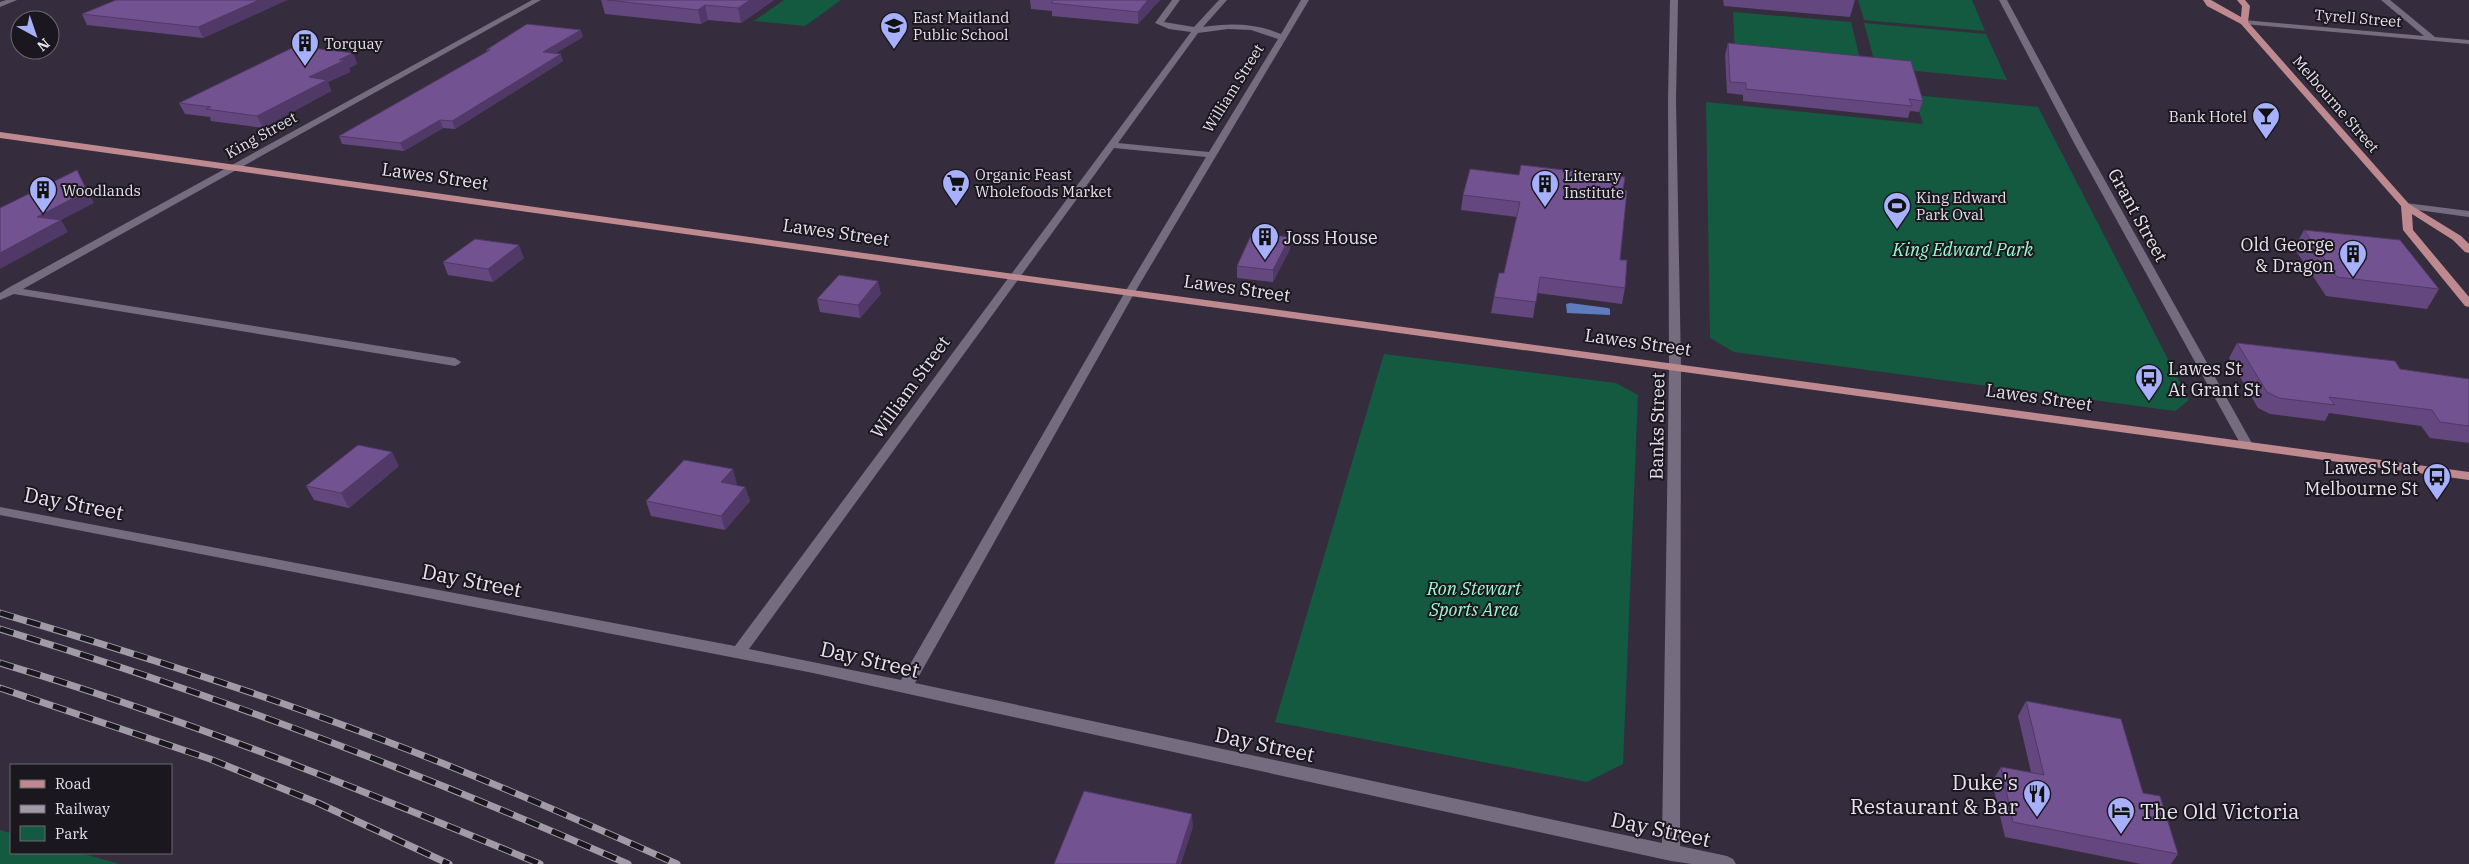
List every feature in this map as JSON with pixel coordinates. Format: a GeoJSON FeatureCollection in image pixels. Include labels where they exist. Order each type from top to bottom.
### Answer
{"type":"FeatureCollection","features":[{"type":"Feature","properties":{"kind":"main road","name":"Melbourne Street"},"geometry":{"type":"LineString","coordinates":[[2207,0],[2210,4],[2244,22],[2406,206],[2457,238],[2469,250]]}},
{"type":"Feature","properties":{"kind":"main road"},"geometry":{"type":"LineString","coordinates":[[2241,0],[2246,6],[2244,22]]}},
{"type":"Feature","properties":{"kind":"main road","name":"Lawes Street"},"geometry":{"type":"LineString","coordinates":[[0,134],[1014,277],[2469,476]]}},
{"type":"Feature","properties":{"kind":"main road"},"geometry":{"type":"LineString","coordinates":[[2406,206],[2408,230],[2469,304]]}},
{"type":"Feature","properties":{"kind":"street"},"geometry":{"type":"LineString","coordinates":[[0,5],[13,0]]}},
{"type":"Feature","properties":{"kind":"street","name":"King Street"},"geometry":{"type":"LineString","coordinates":[[0,297],[537,0]]}},
{"type":"Feature","properties":{"kind":"street"},"geometry":{"type":"LineString","coordinates":[[1176,0],[1159,23],[1169,27],[1195,30]]}},
{"type":"Feature","properties":{"kind":"street","name":"William Street"},"geometry":{"type":"LineString","coordinates":[[738,653],[1195,30],[1223,0]]}},
{"type":"Feature","properties":{"kind":"street","name":"William Street"},"geometry":{"type":"LineString","coordinates":[[904,688],[1130,292],[1210,155],[1305,0]]}},
{"type":"Feature","properties":{"kind":"street","name":"Banks Street"},"geometry":{"type":"LineString","coordinates":[[1671,853],[1675,366],[1672,100],[1674,0]]}},
{"type":"Feature","properties":{"kind":"street","name":"Grant Street"},"geometry":{"type":"LineString","coordinates":[[2003,0],[2079,143],[2246,445]]}},
{"type":"Feature","properties":{"kind":"street"},"geometry":{"type":"LineString","coordinates":[[2386,0],[2432,38]]}},
{"type":"Feature","properties":{"kind":"street","name":"Tyrell Street"},"geometry":{"type":"LineString","coordinates":[[2244,22],[2469,42]]}},
{"type":"Feature","properties":{"kind":"street","name":"William Street"},"geometry":{"type":"LineString","coordinates":[[1195,30],[1226,27],[1265,31],[1283,38]]}},
{"type":"Feature","properties":{"kind":"street","name":"William Street"},"geometry":{"type":"LineString","coordinates":[[1112,145],[1210,155]]}},
{"type":"Feature","properties":{"kind":"street"},"geometry":{"type":"LineString","coordinates":[[2406,206],[2469,214]]}},
{"type":"Feature","properties":{"kind":"street"},"geometry":{"type":"LineString","coordinates":[[12,290],[455,362]]}},
{"type":"Feature","properties":{"kind":"street","name":"Day Street"},"geometry":{"type":"LineString","coordinates":[[0,510],[738,653],[1727,864]]}},
{"type":"Feature","properties":{"kind":"green space"},"geometry":{"type":"Polygon","coordinates":[[[784,0],[841,0],[805,26],[754,21],[784,0]]]}},
{"type":"Feature","properties":{"kind":"green space"},"geometry":{"type":"Polygon","coordinates":[[[1858,0],[1972,0],[1985,31],[1864,20],[1858,0]]]}},
{"type":"Feature","properties":{"kind":"green space"},"geometry":{"type":"Polygon","coordinates":[[[1733,12],[1851,22],[1862,67],[1735,55],[1733,12]]]}},
{"type":"Feature","properties":{"kind":"green space"},"geometry":{"type":"Polygon","coordinates":[[[1864,23],[1986,34],[2007,80],[1876,67],[1864,23]]]}},
{"type":"Feature","properties":{"kind":"green space","name":"King Edward Park"},"geometry":{"type":"Polygon","coordinates":[[[1914,95],[2038,107],[2189,400],[2175,411],[1734,352],[1710,338],[1706,102],[1923,124],[1914,95]]]}},
{"type":"Feature","properties":{"kind":"green space","name":"Ron Stewart Sports Area"},"geometry":{"type":"Polygon","coordinates":[[[1384,354],[1616,383],[1638,395],[1623,764],[1587,782],[1275,722],[1384,354]]]}},
{"type":"Feature","properties":{"kind":"green space"},"geometry":{"type":"Polygon","coordinates":[[[0,830],[10,833],[10,854],[84,854],[120,864],[0,864],[0,830]]]}},
{"type":"Feature","properties":{"kind":"water"},"geometry":{"type":"Polygon","coordinates":[[[1566,304],[1608,308],[1610,309],[1610,315],[1567,313],[1566,304]]]}},
{"type":"Feature","properties":{"kind":"building"},"geometry":{"type":"Polygon","coordinates":[[[116,0],[259,0],[198,27],[82,14],[116,0]]]}},
{"type":"Feature","properties":{"kind":"building"},"geometry":{"type":"Polygon","coordinates":[[[607,0],[750,0],[738,8],[705,5],[698,10],[607,0]]]}},
{"type":"Feature","properties":{"kind":"building"},"geometry":{"type":"Polygon","coordinates":[[[1054,0],[1148,0],[1138,12],[1051,3],[1054,0]]]}},
{"type":"Feature","properties":{"kind":"building"},"geometry":{"type":"Polygon","coordinates":[[[527,24],[581,30],[543,52],[561,54],[452,121],[440,120],[400,143],[339,136],[490,50],[486,50],[527,24]]]}},
{"type":"Feature","properties":{"kind":"building"},"geometry":{"type":"Polygon","coordinates":[[[1728,43],[1911,61],[1923,101],[1909,99],[1912,106],[1746,89],[1746,83],[1730,82],[1728,43]]]}},
{"type":"Feature","properties":{"kind":"building"},"geometry":{"type":"Polygon","coordinates":[[[296,46],[353,53],[339,60],[345,60],[309,77],[327,80],[257,116],[179,103],[296,46]]]}},
{"type":"Feature","properties":{"kind":"building"},"geometry":{"type":"Polygon","coordinates":[[[1521,165],[1625,177],[1623,190],[1627,191],[1620,260],[1627,260],[1625,288],[1540,277],[1536,302],[1494,297],[1499,273],[1504,273],[1520,202],[1463,195],[1470,169],[1519,175],[1521,165]]]}},
{"type":"Feature","properties":{"kind":"building"},"geometry":{"type":"Polygon","coordinates":[[[77,170],[87,191],[37,217],[61,220],[0,253],[0,208],[77,170]]]}},
{"type":"Feature","properties":{"kind":"building"},"geometry":{"type":"Polygon","coordinates":[[[2304,230],[2400,240],[2439,289],[2337,277],[2304,230]]]}},
{"type":"Feature","properties":{"kind":"building"},"geometry":{"type":"Polygon","coordinates":[[[1252,233],[1290,237],[1273,270],[1237,266],[1252,233]]]}},
{"type":"Feature","properties":{"kind":"building"},"geometry":{"type":"Polygon","coordinates":[[[475,239],[519,245],[488,269],[443,262],[475,239]]]}},
{"type":"Feature","properties":{"kind":"building"},"geometry":{"type":"Polygon","coordinates":[[[839,275],[878,281],[858,305],[817,299],[839,275]]]}},
{"type":"Feature","properties":{"kind":"building"},"geometry":{"type":"Polygon","coordinates":[[[2237,343],[2395,361],[2400,369],[2469,379],[2469,426],[2440,422],[2432,410],[2329,397],[2335,405],[2279,398],[2267,392],[2237,343]]]}},
{"type":"Feature","properties":{"kind":"building"},"geometry":{"type":"Polygon","coordinates":[[[358,445],[392,452],[341,493],[306,486],[358,445]]]}},
{"type":"Feature","properties":{"kind":"building"},"geometry":{"type":"Polygon","coordinates":[[[684,460],[733,469],[721,482],[745,487],[721,516],[646,501],[684,460]]]}},
{"type":"Feature","properties":{"kind":"building"},"geometry":{"type":"Polygon","coordinates":[[[2026,701],[2121,719],[2143,793],[2160,796],[2178,854],[2013,822],[2001,767],[2044,775],[2026,701]]]}},
{"type":"Feature","properties":{"kind":"building"},"geometry":{"type":"Polygon","coordinates":[[[1084,791],[1192,814],[1176,864],[1054,864],[1084,791]]]}},
{"type":"Feature","properties":{"kind":"railway"},"geometry":{"type":"LineString","coordinates":[[0,613],[181,669],[359,731],[519,795],[677,864]]}},
{"type":"Feature","properties":{"kind":"railway"},"geometry":{"type":"LineString","coordinates":[[0,629],[160,680],[318,737],[474,798],[628,864]]}},
{"type":"Feature","properties":{"kind":"railway"},"geometry":{"type":"LineString","coordinates":[[0,663],[137,707],[273,756],[540,864]]}},
{"type":"Feature","properties":{"kind":"railway"},"geometry":{"type":"LineString","coordinates":[[0,688],[210,759],[318,803],[449,864]]}},
{"type":"Feature","properties":{"kind":"place","name":"East Maitland Public School"},"geometry":{"type":"Point","coordinates":[894,50]}},
{"type":"Feature","properties":{"kind":"place","name":"Torquay"},"geometry":{"type":"Point","coordinates":[305,67]}},
{"type":"Feature","properties":{"kind":"place","name":"Bank Hotel"},"geometry":{"type":"Point","coordinates":[2266,140]}},
{"type":"Feature","properties":{"kind":"place","name":"Organic Feast Wholefoods Market"},"geometry":{"type":"Point","coordinates":[956,207]}},
{"type":"Feature","properties":{"kind":"place","name":"Literary Institute"},"geometry":{"type":"Point","coordinates":[1545,208]}},
{"type":"Feature","properties":{"kind":"place","name":"Woodlands"},"geometry":{"type":"Point","coordinates":[43,214]}},
{"type":"Feature","properties":{"kind":"place","name":"King Edward Park Oval"},"geometry":{"type":"Point","coordinates":[1897,230]}},
{"type":"Feature","properties":{"kind":"place","name":"Joss House"},"geometry":{"type":"Point","coordinates":[1265,261]}},
{"type":"Feature","properties":{"kind":"place","name":"Old George & Dragon"},"geometry":{"type":"Point","coordinates":[2353,278]}},
{"type":"Feature","properties":{"kind":"place","name":"Lawes St At Grant St"},"geometry":{"type":"Point","coordinates":[2149,402]}},
{"type":"Feature","properties":{"kind":"place","name":"Lawes St at Melbourne St"},"geometry":{"type":"Point","coordinates":[2437,501]}},
{"type":"Feature","properties":{"kind":"place","name":"Duke's Restaurant & Bar"},"geometry":{"type":"Point","coordinates":[2037,818]}},
{"type":"Feature","properties":{"kind":"place","name":"The Old Victoria"},"geometry":{"type":"Point","coordinates":[2121,835]}}]}
